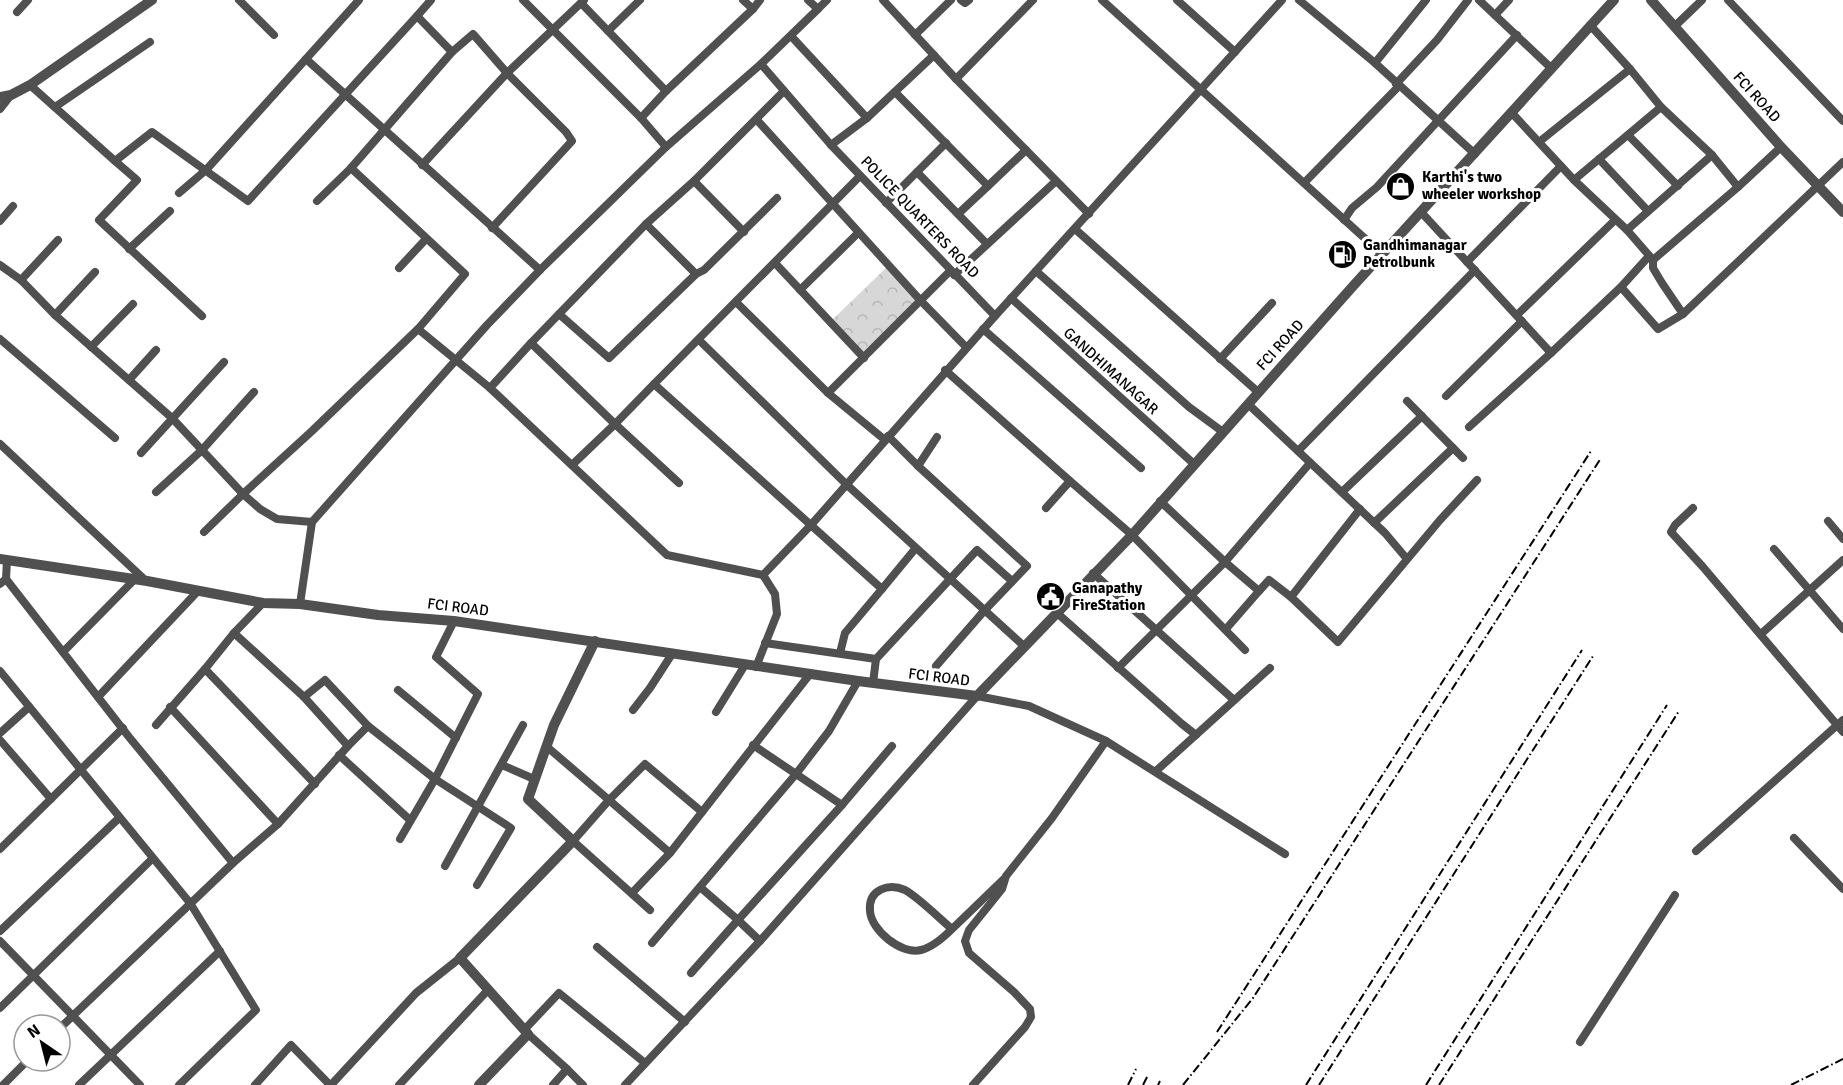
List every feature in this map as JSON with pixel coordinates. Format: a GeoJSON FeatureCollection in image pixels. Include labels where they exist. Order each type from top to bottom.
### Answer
{"type":"FeatureCollection","features":[{"type":"Feature","properties":{"kind":"street"},"geometry":{"type":"LineString","coordinates":[[17,12],[27,0]]}},
{"type":"Feature","properties":{"kind":"street"},"geometry":{"type":"LineString","coordinates":[[238,0],[274,35]]}},
{"type":"Feature","properties":{"kind":"street"},"geometry":{"type":"LineString","coordinates":[[179,193],[206,170],[359,0]]}},
{"type":"Feature","properties":{"kind":"street"},"geometry":{"type":"LineString","coordinates":[[115,161],[152,132],[248,201],[431,0]]}},
{"type":"Feature","properties":{"kind":"street"},"geometry":{"type":"LineString","coordinates":[[522,0],[641,118],[666,147]]}},
{"type":"Feature","properties":{"kind":"street"},"geometry":{"type":"LineString","coordinates":[[608,31],[640,0]]}},
{"type":"Feature","properties":{"kind":"street"},"geometry":{"type":"LineString","coordinates":[[743,0],[753,9]]}},
{"type":"Feature","properties":{"kind":"street"},"geometry":{"type":"LineString","coordinates":[[641,118],[760,0]]}},
{"type":"Feature","properties":{"kind":"street"},"geometry":{"type":"LineString","coordinates":[[808,0],[818,9]]}},
{"type":"Feature","properties":{"kind":"street"},"geometry":{"type":"LineString","coordinates":[[300,604],[312,522],[454,360],[540,270],[666,147],[761,64],[827,0]]}},
{"type":"Feature","properties":{"kind":"street"},"geometry":{"type":"LineString","coordinates":[[883,0],[956,79],[1089,214]]}},
{"type":"Feature","properties":{"kind":"street"},"geometry":{"type":"LineString","coordinates":[[915,35],[951,0]]}},
{"type":"Feature","properties":{"kind":"street"},"geometry":{"type":"LineString","coordinates":[[961,0],[965,3],[969,0]]}},
{"type":"Feature","properties":{"kind":"street"},"geometry":{"type":"LineString","coordinates":[[956,79],[1033,0]]}},
{"type":"Feature","properties":{"kind":"street"},"geometry":{"type":"LineString","coordinates":[[1101,0],[1382,254]]}},
{"type":"Feature","properties":{"kind":"street"},"geometry":{"type":"LineString","coordinates":[[1177,0],[1235,52]]}},
{"type":"Feature","properties":{"kind":"street"},"geometry":{"type":"LineString","coordinates":[[763,574],[811,525],[945,370],[1282,0]]}},
{"type":"Feature","properties":{"kind":"street"},"geometry":{"type":"LineString","coordinates":[[1299,0],[1375,63],[1475,154]]}},
{"type":"Feature","properties":{"kind":"street"},"geometry":{"type":"LineString","coordinates":[[1375,63],[1426,0]]}},
{"type":"Feature","properties":{"kind":"street"},"geometry":{"type":"LineString","coordinates":[[1304,183],[1398,85],[1468,0]]}},
{"type":"Feature","properties":{"kind":"street"},"geometry":{"type":"LineString","coordinates":[[1479,0],[1551,68]]}},
{"type":"Feature","properties":{"kind":"street"},"geometry":{"type":"LineString","coordinates":[[1495,15],[1509,0]]}},
{"type":"Feature","properties":{"kind":"street","name":"FCI ROAD"},"geometry":{"type":"LineString","coordinates":[[4,559],[147,581],[263,603],[300,604],[378,615],[454,621],[750,666],[977,696],[1132,535],[1382,254],[1614,0]]}},
{"type":"Feature","properties":{"kind":"street","name":"FCI ROAD"},"geometry":{"type":"LineString","coordinates":[[1651,0],[1781,147],[1843,212]]}},
{"type":"Feature","properties":{"kind":"street"},"geometry":{"type":"LineString","coordinates":[[1674,27],[1702,0]]}},
{"type":"Feature","properties":{"kind":"street"},"geometry":{"type":"LineString","coordinates":[[1728,0],[1843,121]]}},
{"type":"Feature","properties":{"kind":"street"},"geometry":{"type":"LineString","coordinates":[[0,109],[5,96],[30,85],[150,1]]}},
{"type":"Feature","properties":{"kind":"street"},"geometry":{"type":"LineString","coordinates":[[422,165],[507,73],[583,1],[608,31],[666,91]]}},
{"type":"Feature","properties":{"kind":"street"},"geometry":{"type":"LineString","coordinates":[[417,16],[452,52]]}},
{"type":"Feature","properties":{"kind":"street"},"geometry":{"type":"LineString","coordinates":[[1590,25],[1661,107],[1712,154],[1738,187]]}},
{"type":"Feature","properties":{"kind":"street"},"geometry":{"type":"LineString","coordinates":[[317,201],[351,168],[452,52],[473,34],[572,141],[492,228]]}},
{"type":"Feature","properties":{"kind":"street"},"geometry":{"type":"LineString","coordinates":[[1344,220],[1352,208],[1377,187],[1517,35]]}},
{"type":"Feature","properties":{"kind":"street"},"geometry":{"type":"LineString","coordinates":[[791,36],[867,118]]}},
{"type":"Feature","properties":{"kind":"street"},"geometry":{"type":"LineString","coordinates":[[55,107],[150,42]]}},
{"type":"Feature","properties":{"kind":"street"},"geometry":{"type":"LineString","coordinates":[[831,145],[867,118],[934,55]]}},
{"type":"Feature","properties":{"kind":"street"},"geometry":{"type":"LineString","coordinates":[[306,59],[540,270]]}},
{"type":"Feature","properties":{"kind":"street","name":"POLICE QUARTERS ROAD"},"geometry":{"type":"LineString","coordinates":[[761,64],[831,145],[995,316]]}},
{"type":"Feature","properties":{"kind":"street"},"geometry":{"type":"LineString","coordinates":[[1539,142],[1630,69]]}},
{"type":"Feature","properties":{"kind":"street"},"geometry":{"type":"LineString","coordinates":[[30,85],[137,180],[99,220],[202,316]]}},
{"type":"Feature","properties":{"kind":"street"},"geometry":{"type":"LineString","coordinates":[[490,388],[646,224],[694,182],[784,91]]}},
{"type":"Feature","properties":{"kind":"street"},"geometry":{"type":"LineString","coordinates":[[895,92],[988,186]]}},
{"type":"Feature","properties":{"kind":"street"},"geometry":{"type":"LineString","coordinates":[[1574,180],[1661,107]]}},
{"type":"Feature","properties":{"kind":"street"},"geometry":{"type":"LineString","coordinates":[[1511,112],[1574,180],[1627,230],[1651,258],[1653,268],[1683,314]]}},
{"type":"Feature","properties":{"kind":"street"},"geometry":{"type":"LineString","coordinates":[[757,120],[858,233],[966,347]]}},
{"type":"Feature","properties":{"kind":"street"},"geometry":{"type":"LineString","coordinates":[[1628,135],[1678,186]]}},
{"type":"Feature","properties":{"kind":"street"},"geometry":{"type":"LineString","coordinates":[[886,203],[946,143]]}},
{"type":"Feature","properties":{"kind":"street"},"geometry":{"type":"LineString","coordinates":[[1470,427],[1651,258],[1738,187],[1781,147]]}},
{"type":"Feature","properties":{"kind":"street"},"geometry":{"type":"LineString","coordinates":[[958,214],[1026,150]]}},
{"type":"Feature","properties":{"kind":"street"},"geometry":{"type":"LineString","coordinates":[[1627,230],[1712,154]]}},
{"type":"Feature","properties":{"kind":"street"},"geometry":{"type":"LineString","coordinates":[[1599,159],[1648,212]]}},
{"type":"Feature","properties":{"kind":"street"},"geometry":{"type":"LineString","coordinates":[[1621,287],[1658,329],[1683,314],[1843,162]]}},
{"type":"Feature","properties":{"kind":"street"},"geometry":{"type":"LineString","coordinates":[[1467,262],[1561,166]]}},
{"type":"Feature","properties":{"kind":"street"},"geometry":{"type":"LineString","coordinates":[[204,532],[418,329],[465,274],[351,168]]}},
{"type":"Feature","properties":{"kind":"street"},"geometry":{"type":"LineString","coordinates":[[917,172],[987,244]]}},
{"type":"Feature","properties":{"kind":"street"},"geometry":{"type":"LineString","coordinates":[[572,465],[860,176]]}},
{"type":"Feature","properties":{"kind":"street"},"geometry":{"type":"LineString","coordinates":[[828,393],[921,301],[1056,181]]}},
{"type":"Feature","properties":{"kind":"street"},"geometry":{"type":"LineString","coordinates":[[694,182],[744,232]]}},
{"type":"Feature","properties":{"kind":"street"},"geometry":{"type":"LineString","coordinates":[[559,314],[609,358],[696,274],[704,270],[744,232],[777,198]]}},
{"type":"Feature","properties":{"kind":"street"},"geometry":{"type":"LineString","coordinates":[[0,221],[13,206]]}},
{"type":"Feature","properties":{"kind":"street"},"geometry":{"type":"LineString","coordinates":[[129,249],[170,211]]}},
{"type":"Feature","properties":{"kind":"street"},"geometry":{"type":"LineString","coordinates":[[1421,212],[1551,353]]}},
{"type":"Feature","properties":{"kind":"street"},"geometry":{"type":"LineString","coordinates":[[1446,396],[1616,220]]}},
{"type":"Feature","properties":{"kind":"street"},"geometry":{"type":"LineString","coordinates":[[646,224],[696,274]]}},
{"type":"Feature","properties":{"kind":"street"},"geometry":{"type":"LineString","coordinates":[[1075,229],[1258,392]]}},
{"type":"Feature","properties":{"kind":"street"},"geometry":{"type":"LineString","coordinates":[[800,290],[858,233]]}},
{"type":"Feature","properties":{"kind":"street"},"geometry":{"type":"LineString","coordinates":[[399,267],[426,238]]}},
{"type":"Feature","properties":{"kind":"street"},"geometry":{"type":"LineString","coordinates":[[21,280],[58,240]]}},
{"type":"Feature","properties":{"kind":"street"},"geometry":{"type":"LineString","coordinates":[[775,263],[864,358]]}},
{"type":"Feature","properties":{"kind":"street"},"geometry":{"type":"LineString","coordinates":[[0,265],[21,280],[55,315],[172,418],[260,509],[277,519],[312,522]]}},
{"type":"Feature","properties":{"kind":"street"},"geometry":{"type":"LineString","coordinates":[[1298,451],[1475,270]]}},
{"type":"Feature","properties":{"kind":"street"},"geometry":{"type":"LineString","coordinates":[[1036,271],[1189,407],[1223,432]]}},
{"type":"Feature","properties":{"kind":"street"},"geometry":{"type":"LineString","coordinates":[[55,315],[95,272]]}},
{"type":"Feature","properties":{"kind":"street","name":"GANDHIMANAGAR"},"geometry":{"type":"LineString","coordinates":[[1011,298],[1194,464]]}},
{"type":"Feature","properties":{"kind":"street"},"geometry":{"type":"LineString","coordinates":[[736,302],[828,393],[886,438],[1027,566],[984,610],[936,666]]}},
{"type":"Feature","properties":{"kind":"street"},"geometry":{"type":"LineString","coordinates":[[1220,359],[1272,303]]}},
{"type":"Feature","properties":{"kind":"street"},"geometry":{"type":"LineString","coordinates":[[91,347],[133,304]]}},
{"type":"Feature","properties":{"kind":"street"},"geometry":{"type":"LineString","coordinates":[[418,329],[490,388],[667,555],[763,574],[775,594],[777,614],[765,643],[716,712]]}},
{"type":"Feature","properties":{"kind":"street"},"geometry":{"type":"LineString","coordinates":[[983,329],[1141,468]]}},
{"type":"Feature","properties":{"kind":"street"},"geometry":{"type":"LineString","coordinates":[[0,339],[115,438]]}},
{"type":"Feature","properties":{"kind":"street"},"geometry":{"type":"LineString","coordinates":[[699,340],[915,549],[1025,646]]}},
{"type":"Feature","properties":{"kind":"street"},"geometry":{"type":"LineString","coordinates":[[531,343],[679,483]]}},
{"type":"Feature","properties":{"kind":"street"},"geometry":{"type":"LineString","coordinates":[[129,380],[156,350]]}},
{"type":"Feature","properties":{"kind":"street"},"geometry":{"type":"LineString","coordinates":[[141,453],[224,362]]}},
{"type":"Feature","properties":{"kind":"street"},"geometry":{"type":"LineString","coordinates":[[945,370],[1132,535],[1245,650]]}},
{"type":"Feature","properties":{"kind":"street"},"geometry":{"type":"LineString","coordinates":[[654,384],[882,589]]}},
{"type":"Feature","properties":{"kind":"street"},"geometry":{"type":"LineString","coordinates":[[156,492],[202,450],[254,392]]}},
{"type":"Feature","properties":{"kind":"street"},"geometry":{"type":"LineString","coordinates":[[1407,400],[1463,458]]}},
{"type":"Feature","properties":{"kind":"street"},"geometry":{"type":"LineString","coordinates":[[1248,404],[1360,509],[1407,559]]}},
{"type":"Feature","properties":{"kind":"street"},"geometry":{"type":"LineString","coordinates":[[1342,492],[1422,416]]}},
{"type":"Feature","properties":{"kind":"street"},"geometry":{"type":"LineString","coordinates":[[918,466],[937,437]]}},
{"type":"Feature","properties":{"kind":"street"},"geometry":{"type":"LineString","coordinates":[[0,444],[147,581]]}},
{"type":"Feature","properties":{"kind":"street"},"geometry":{"type":"LineString","coordinates":[[1374,523],[1453,448]]}},
{"type":"Feature","properties":{"kind":"street"},"geometry":{"type":"LineString","coordinates":[[1118,668],[1225,562],[1310,463]]}},
{"type":"Feature","properties":{"kind":"street"},"geometry":{"type":"LineString","coordinates":[[1226,629],[1269,580],[1291,597],[1338,642],[1440,520],[1477,480]]}},
{"type":"Feature","properties":{"kind":"street"},"geometry":{"type":"LineString","coordinates":[[1046,508],[1070,481]]}},
{"type":"Feature","properties":{"kind":"street"},"geometry":{"type":"LineString","coordinates":[[1160,501],[1259,591]]}},
{"type":"Feature","properties":{"kind":"street"},"geometry":{"type":"LineString","coordinates":[[1694,508],[1675,525],[1671,532],[1841,726],[1696,851]]}},
{"type":"Feature","properties":{"kind":"street"},"geometry":{"type":"LineString","coordinates":[[1291,597],[1360,509]]}},
{"type":"Feature","properties":{"kind":"street"},"geometry":{"type":"LineString","coordinates":[[1828,521],[1843,538]]}},
{"type":"Feature","properties":{"kind":"street"},"geometry":{"type":"LineString","coordinates":[[840,653],[845,633],[915,549]]}},
{"type":"Feature","properties":{"kind":"street"},"geometry":{"type":"LineString","coordinates":[[1774,549],[1843,629]]}},
{"type":"Feature","properties":{"kind":"street"},"geometry":{"type":"LineString","coordinates":[[873,683],[876,659],[977,550],[1012,581]]}},
{"type":"Feature","properties":{"kind":"street"},"geometry":{"type":"LineString","coordinates":[[4,559],[3,581],[233,862]]}},
{"type":"Feature","properties":{"kind":"street"},"geometry":{"type":"LineString","coordinates":[[1761,634],[1843,560]]}},
{"type":"Feature","properties":{"kind":"street"},"geometry":{"type":"LineString","coordinates":[[1093,573],[1234,700]]}},
{"type":"Feature","properties":{"kind":"street"},"geometry":{"type":"LineString","coordinates":[[63,652],[134,580]]}},
{"type":"Feature","properties":{"kind":"street"},"geometry":{"type":"LineString","coordinates":[[98,697],[198,591]]}},
{"type":"Feature","properties":{"kind":"street"},"geometry":{"type":"LineString","coordinates":[[156,725],[234,633],[263,603]]}},
{"type":"Feature","properties":{"kind":"street"},"geometry":{"type":"LineString","coordinates":[[1057,614],[1196,735]]}},
{"type":"Feature","properties":{"kind":"street"},"geometry":{"type":"LineString","coordinates":[[400,839],[435,779],[478,694],[436,657],[454,621]]}},
{"type":"Feature","properties":{"kind":"street"},"geometry":{"type":"LineString","coordinates":[[234,633],[304,697],[348,746]]}},
{"type":"Feature","properties":{"kind":"street"},"geometry":{"type":"LineString","coordinates":[[595,642],[554,725],[528,799],[650,910]]}},
{"type":"Feature","properties":{"kind":"street"},"geometry":{"type":"LineString","coordinates":[[765,643],[876,659]]}},
{"type":"Feature","properties":{"kind":"street"},"geometry":{"type":"LineString","coordinates":[[633,710],[672,654]]}},
{"type":"Feature","properties":{"kind":"street"},"geometry":{"type":"LineString","coordinates":[[1156,771],[1270,668]]}},
{"type":"Feature","properties":{"kind":"street"},"geometry":{"type":"LineString","coordinates":[[205,669],[315,784]]}},
{"type":"Feature","properties":{"kind":"street"},"geometry":{"type":"LineString","coordinates":[[0,671],[190,903],[256,1010],[179,1085]]}},
{"type":"Feature","properties":{"kind":"street"},"geometry":{"type":"LineString","coordinates":[[632,893],[670,853],[810,674]]}},
{"type":"Feature","properties":{"kind":"street"},"geometry":{"type":"LineString","coordinates":[[304,697],[325,680],[368,726],[435,779],[511,828],[477,885]]}},
{"type":"Feature","properties":{"kind":"street"},"geometry":{"type":"LineString","coordinates":[[652,943],[796,774],[829,731],[858,681]]}},
{"type":"Feature","properties":{"kind":"street"},"geometry":{"type":"LineString","coordinates":[[398,690],[456,738]]}},
{"type":"Feature","properties":{"kind":"street"},"geometry":{"type":"LineString","coordinates":[[625,1085],[760,941],[977,696],[1029,706],[1106,741],[1285,854]]}},
{"type":"Feature","properties":{"kind":"street"},"geometry":{"type":"LineString","coordinates":[[170,706],[278,824]]}},
{"type":"Feature","properties":{"kind":"street"},"geometry":{"type":"LineString","coordinates":[[0,733],[29,707]]}},
{"type":"Feature","properties":{"kind":"street"},"geometry":{"type":"LineString","coordinates":[[445,866],[524,725]]}},
{"type":"Feature","properties":{"kind":"street"},"geometry":{"type":"LineString","coordinates":[[73,1015],[233,862],[278,824],[368,726]]}},
{"type":"Feature","properties":{"kind":"street"},"geometry":{"type":"LineString","coordinates":[[0,849],[123,728]]}},
{"type":"Feature","properties":{"kind":"street"},"geometry":{"type":"LineString","coordinates":[[0,741],[51,799]]}},
{"type":"Feature","properties":{"kind":"street"},"geometry":{"type":"LineString","coordinates":[[952,929],[907,891],[893,886],[884,887],[875,893],[870,902],[873,922],[900,946],[911,950],[921,950],[933,944],[952,929],[1006,876],[1052,818],[1106,741]]}},
{"type":"Feature","properties":{"kind":"street"},"geometry":{"type":"LineString","coordinates":[[753,745],[842,805]]}},
{"type":"Feature","properties":{"kind":"street"},"geometry":{"type":"LineString","coordinates":[[546,746],[670,853]]}},
{"type":"Feature","properties":{"kind":"street"},"geometry":{"type":"LineString","coordinates":[[691,973],[892,746]]}},
{"type":"Feature","properties":{"kind":"street"},"geometry":{"type":"LineString","coordinates":[[339,755],[410,820]]}},
{"type":"Feature","properties":{"kind":"street"},"geometry":{"type":"LineString","coordinates":[[255,1085],[291,1045],[331,1085],[417,993],[459,958],[645,764],[702,812]]}},
{"type":"Feature","properties":{"kind":"street"},"geometry":{"type":"LineString","coordinates":[[502,765],[534,779]]}},
{"type":"Feature","properties":{"kind":"street"},"geometry":{"type":"LineString","coordinates":[[0,931],[119,818]]}},
{"type":"Feature","properties":{"kind":"street"},"geometry":{"type":"LineString","coordinates":[[1794,838],[1843,889]]}},
{"type":"Feature","properties":{"kind":"street"},"geometry":{"type":"LineString","coordinates":[[0,1008],[152,859]]}},
{"type":"Feature","properties":{"kind":"street"},"geometry":{"type":"LineString","coordinates":[[973,1085],[1025,1027],[1031,1017],[1030,1009],[1014,992],[966,948],[965,940],[969,930],[1002,889],[1006,876]]}},
{"type":"Feature","properties":{"kind":"street"},"geometry":{"type":"LineString","coordinates":[[700,887],[760,941]]}},
{"type":"Feature","properties":{"kind":"street"},"geometry":{"type":"LineString","coordinates":[[1581,1042],[1674,895]]}},
{"type":"Feature","properties":{"kind":"street"},"geometry":{"type":"LineString","coordinates":[[0,941],[140,1085]]}},
{"type":"Feature","properties":{"kind":"street"},"geometry":{"type":"LineString","coordinates":[[597,947],[685,1022]]}},
{"type":"Feature","properties":{"kind":"street"},"geometry":{"type":"LineString","coordinates":[[79,1085],[220,951]]}},
{"type":"Feature","properties":{"kind":"street"},"geometry":{"type":"LineString","coordinates":[[459,958],[526,1032],[583,1085]]}},
{"type":"Feature","properties":{"kind":"street"},"geometry":{"type":"LineString","coordinates":[[399,1085],[488,990]]}},
{"type":"Feature","properties":{"kind":"street"},"geometry":{"type":"LineString","coordinates":[[479,1085],[559,993],[645,1062]]}},
{"type":"Feature","properties":{"kind":"street"},"geometry":{"type":"LineString","coordinates":[[552,1085],[567,1069]]}},
{"type":"Feature","properties":{"kind":"street"},"geometry":{"type":"LineString","coordinates":[[3,1085],[15,1073]]}},
{"type":"Feature","properties":{"kind":"green space"},"geometry":{"type":"Polygon","coordinates":[[[887,267],[918,300],[863,354],[832,320],[887,267]]]}},
{"type":"Feature","properties":{"kind":"railway"},"geometry":{"type":"LineString","coordinates":[[1217,1032],[1591,451]]}},
{"type":"Feature","properties":{"kind":"railway"},"geometry":{"type":"LineString","coordinates":[[1183,1085],[1253,998],[1601,458]]}},
{"type":"Feature","properties":{"kind":"railway"},"geometry":{"type":"LineString","coordinates":[[1306,1085],[1582,650]]}},
{"type":"Feature","properties":{"kind":"railway"},"geometry":{"type":"LineString","coordinates":[[1319,1085],[1593,656]]}},
{"type":"Feature","properties":{"kind":"railway"},"geometry":{"type":"LineString","coordinates":[[1426,1085],[1667,705]]}},
{"type":"Feature","properties":{"kind":"railway"},"geometry":{"type":"LineString","coordinates":[[1439,1085],[1679,711]]}},
{"type":"Feature","properties":{"kind":"railway"},"geometry":{"type":"LineString","coordinates":[[1791,1085],[1843,1059]]}},
{"type":"Feature","properties":{"kind":"railway"},"geometry":{"type":"LineString","coordinates":[[1128,1085],[1136,1069]]}},
{"type":"Feature","properties":{"kind":"railway"},"geometry":{"type":"LineString","coordinates":[[1143,1085],[1148,1075]]}},
{"type":"Feature","properties":{"kind":"railway"},"geometry":{"type":"LineString","coordinates":[[1158,1085],[1160,1081]]}},
{"type":"Feature","properties":{"kind":"place","name":"Karthi's two wheeler workshop"},"geometry":{"type":"Point","coordinates":[1401,186]}},
{"type":"Feature","properties":{"kind":"place","name":"Gandhimanagar Petrolbunk"},"geometry":{"type":"Point","coordinates":[1342,254]}},
{"type":"Feature","properties":{"kind":"place","name":"Ganapathy FireStation"},"geometry":{"type":"Point","coordinates":[1051,597]}}]}
